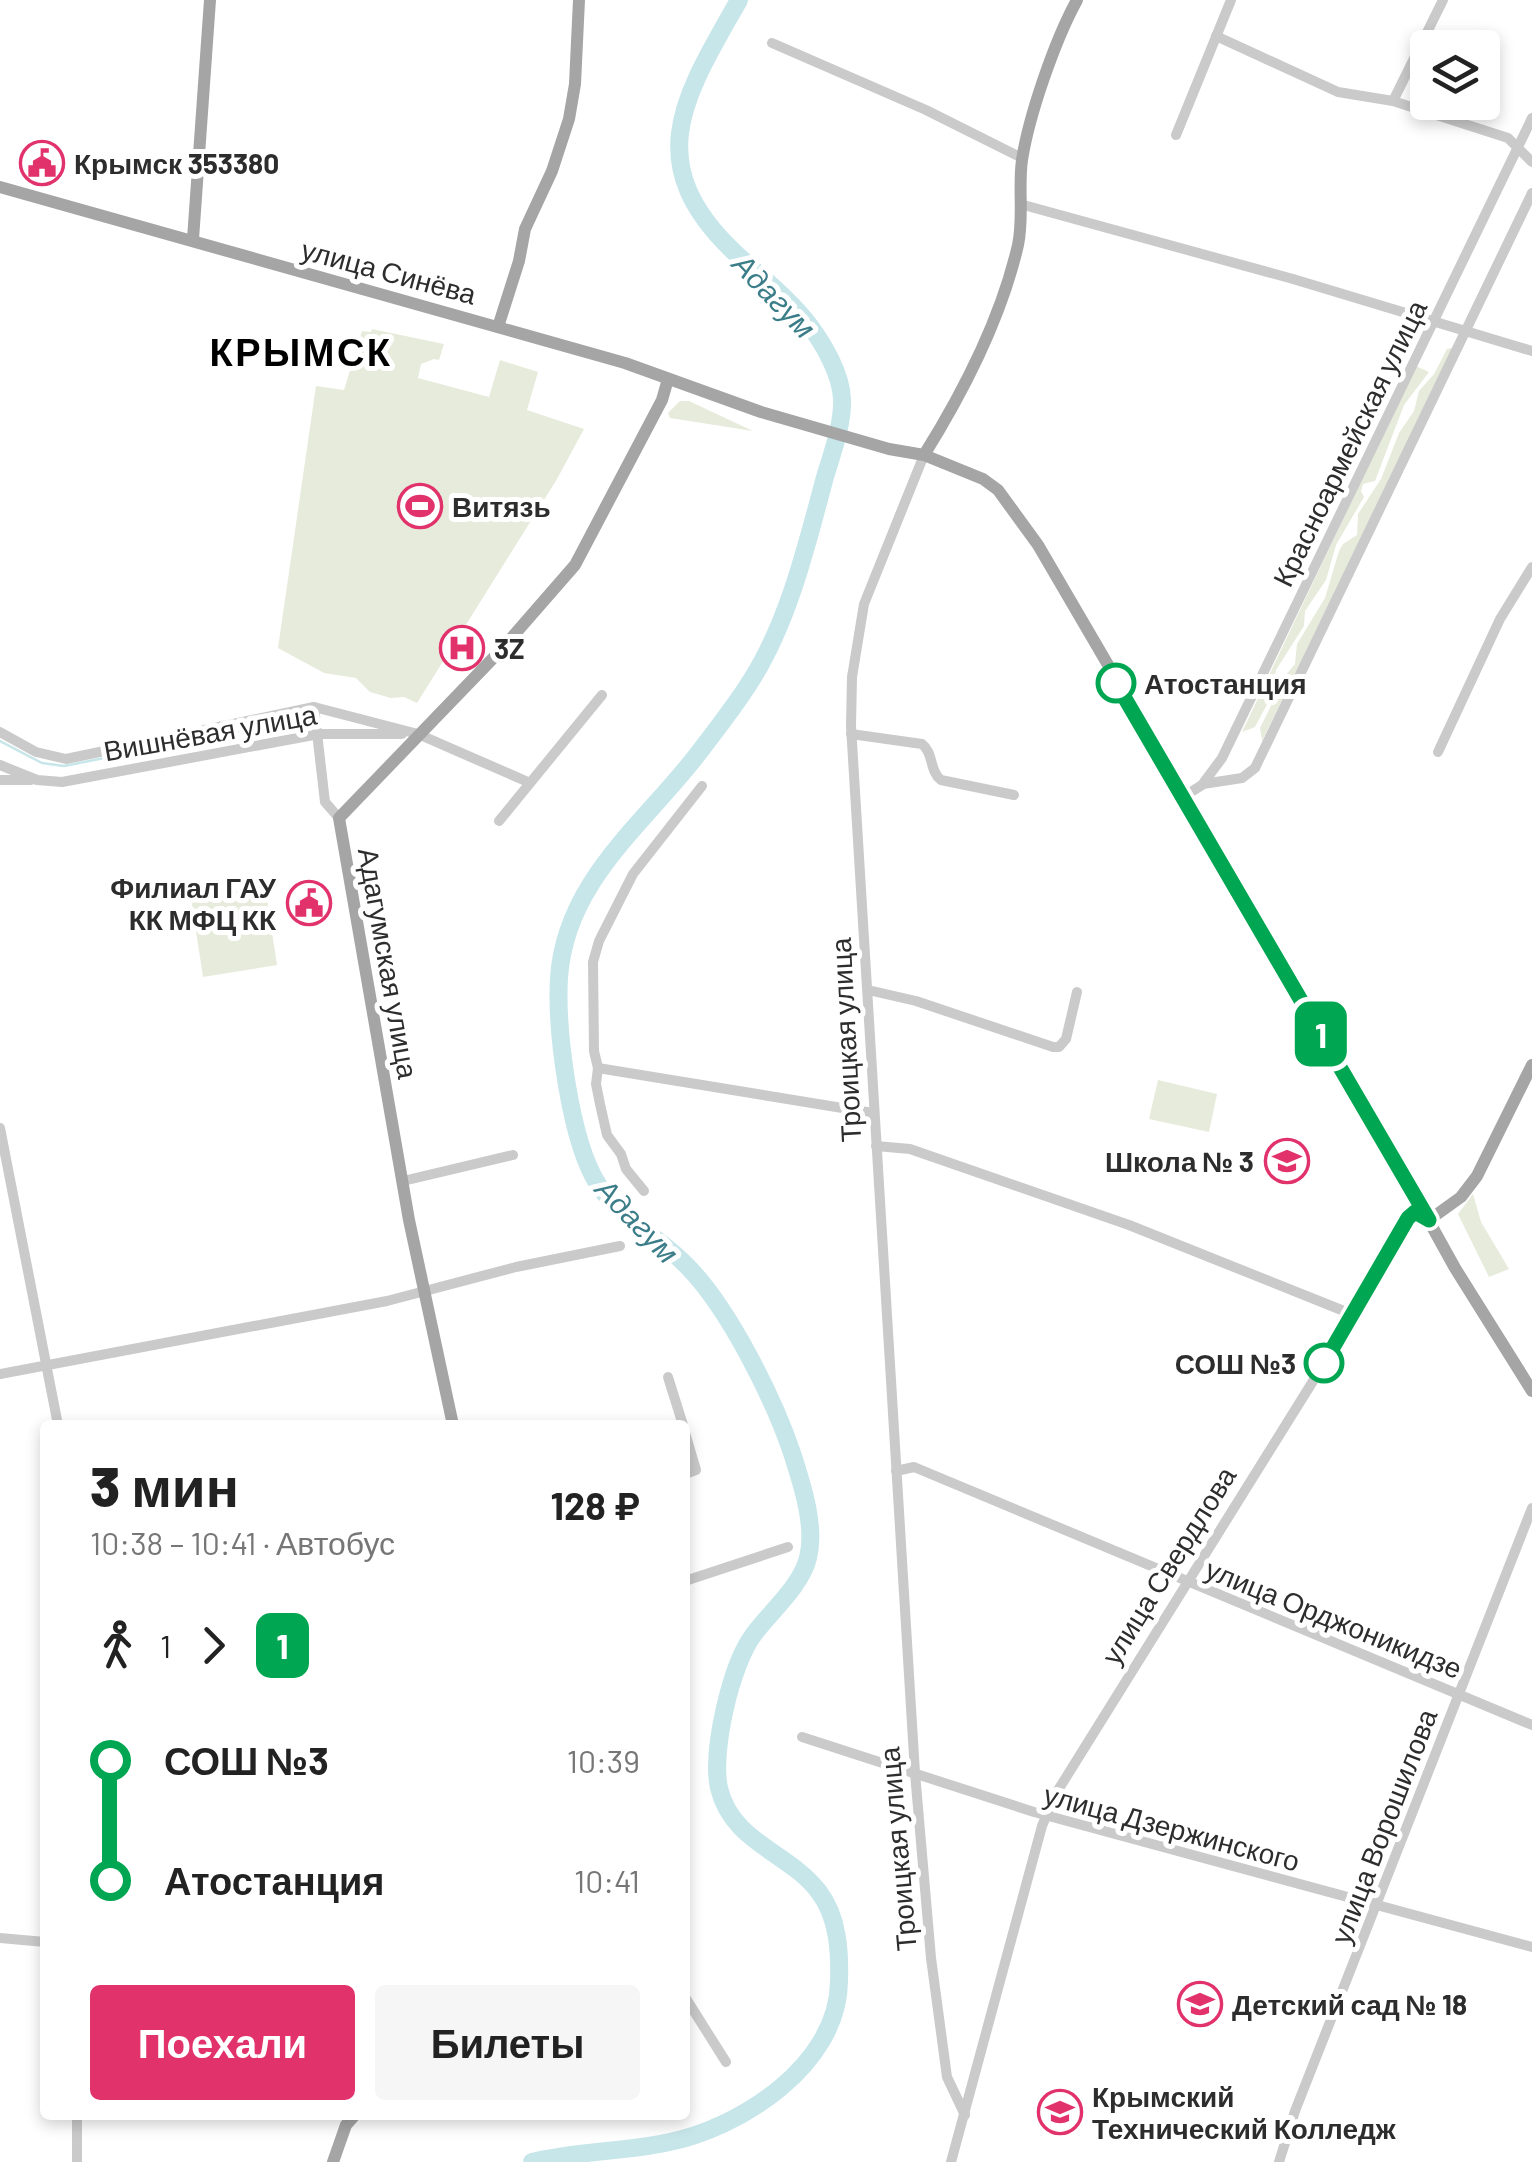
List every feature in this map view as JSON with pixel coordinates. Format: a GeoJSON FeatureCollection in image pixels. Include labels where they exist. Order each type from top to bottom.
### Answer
{"type":"FeatureCollection","features":[{"type":"Feature","properties":{"kind":"main road"},"geometry":{"type":"LineString","coordinates":[[193,239],[210,0]]}},
{"type":"Feature","properties":{"kind":"main road"},"geometry":{"type":"LineString","coordinates":[[498,326],[520,262],[525,228],[552,171],[569,120],[579,0]]}},
{"type":"Feature","properties":{"kind":"main road","name":"Троицкая улица"},"geometry":{"type":"LineString","coordinates":[[924,456],[955,406],[995,315],[1018,246],[1022,158],[1033,116],[1076,0]]}},
{"type":"Feature","properties":{"kind":"main road","name":"улица Синёва"},"geometry":{"type":"LineString","coordinates":[[0,187],[498,326],[761,412],[924,456],[983,479],[1008,500],[1038,545],[1455,1268],[1532,1391]]}},
{"type":"Feature","properties":{"kind":"main road","name":"Адагумская улица"},"geometry":{"type":"LineString","coordinates":[[453,1420],[402,1181],[339,818],[513,637],[575,566],[662,400],[668,379]]}},
{"type":"Feature","properties":{"kind":"main road","name":"улица Свердлова"},"geometry":{"type":"LineString","coordinates":[[1429,1220],[1461,1197],[1477,1176],[1532,1065]]}},
{"type":"Feature","properties":{"kind":"main road"},"geometry":{"type":"LineString","coordinates":[[333,2162],[350,2120]]}},
{"type":"Feature","properties":{"kind":"street"},"geometry":{"type":"LineString","coordinates":[[1176,135],[1231,0]]}},
{"type":"Feature","properties":{"kind":"street"},"geometry":{"type":"LineString","coordinates":[[1392,101],[1442,0]]}},
{"type":"Feature","properties":{"kind":"street"},"geometry":{"type":"LineString","coordinates":[[1216,36],[1338,92],[1392,101],[1508,138],[1532,162]]}},
{"type":"Feature","properties":{"kind":"street"},"geometry":{"type":"LineString","coordinates":[[772,44],[926,110],[1022,158]]}},
{"type":"Feature","properties":{"kind":"street","name":"Красноармейская улица"},"geometry":{"type":"LineString","coordinates":[[1202,785],[1234,734],[1532,118]]}},
{"type":"Feature","properties":{"kind":"street","name":"Красноармейская улица"},"geometry":{"type":"LineString","coordinates":[[1183,797],[1202,785],[1242,778],[1255,768],[1532,193]]}},
{"type":"Feature","properties":{"kind":"street"},"geometry":{"type":"LineString","coordinates":[[1020,204],[1293,279],[1532,351]]}},
{"type":"Feature","properties":{"kind":"street","name":"Троицкая улица"},"geometry":{"type":"LineString","coordinates":[[924,456],[859,622],[852,677],[852,734],[915,1773],[931,1958],[945,2060],[954,2095],[965,2115]]}},
{"type":"Feature","properties":{"kind":"street"},"geometry":{"type":"LineString","coordinates":[[1438,752],[1500,619],[1532,567]]}},
{"type":"Feature","properties":{"kind":"street"},"geometry":{"type":"LineString","coordinates":[[499,821],[602,695]]}},
{"type":"Feature","properties":{"kind":"street"},"geometry":{"type":"LineString","coordinates":[[314,707],[325,802],[339,818]]}},
{"type":"Feature","properties":{"kind":"street","name":"Вишнёвая улица"},"geometry":{"type":"LineString","coordinates":[[0,732],[36,752],[66,759],[314,707],[418,734]]}},
{"type":"Feature","properties":{"kind":"street","name":"Вишнёвая улица"},"geometry":{"type":"LineString","coordinates":[[0,765],[37,780],[62,782],[319,734],[418,734]]}},
{"type":"Feature","properties":{"kind":"street"},"geometry":{"type":"LineString","coordinates":[[418,734],[528,782]]}},
{"type":"Feature","properties":{"kind":"street"},"geometry":{"type":"LineString","coordinates":[[852,734],[922,744],[928,750],[935,776],[941,780],[1014,794]]}},
{"type":"Feature","properties":{"kind":"street"},"geometry":{"type":"LineString","coordinates":[[0,780],[37,780]]}},
{"type":"Feature","properties":{"kind":"street"},"geometry":{"type":"LineString","coordinates":[[644,1192],[608,1135],[596,1084],[594,952],[633,874],[702,786]]}},
{"type":"Feature","properties":{"kind":"street"},"geometry":{"type":"LineString","coordinates":[[868,990],[1053,1048],[1066,1039],[1077,992]]}},
{"type":"Feature","properties":{"kind":"street"},"geometry":{"type":"LineString","coordinates":[[598,1068],[873,1113]]}},
{"type":"Feature","properties":{"kind":"street"},"geometry":{"type":"LineString","coordinates":[[0,1128],[57,1420]]}},
{"type":"Feature","properties":{"kind":"street"},"geometry":{"type":"LineString","coordinates":[[876,1146],[910,1149],[1111,1219],[1354,1315]]}},
{"type":"Feature","properties":{"kind":"street"},"geometry":{"type":"LineString","coordinates":[[402,1181],[513,1155]]}},
{"type":"Feature","properties":{"kind":"street","name":"улица Свердлова"},"geometry":{"type":"LineString","coordinates":[[951,2162],[1046,1815],[1084,1747],[1354,1315],[1408,1218],[1415,1212],[1429,1220]]}},
{"type":"Feature","properties":{"kind":"street"},"geometry":{"type":"LineString","coordinates":[[0,1374],[424,1292],[516,1267],[620,1246]]}},
{"type":"Feature","properties":{"kind":"street"},"geometry":{"type":"LineString","coordinates":[[668,1377],[681,1420]]}},
{"type":"Feature","properties":{"kind":"street"},"geometry":{"type":"LineString","coordinates":[[690,1450],[696,1470],[690,1472]]}},
{"type":"Feature","properties":{"kind":"street","name":"улица Орджоникидзе"},"geometry":{"type":"LineString","coordinates":[[896,1470],[914,1467],[1532,1725]]}},
{"type":"Feature","properties":{"kind":"street","name":"улица Ворошилова"},"geometry":{"type":"LineString","coordinates":[[1279,2162],[1294,2111],[1532,1508]]}},
{"type":"Feature","properties":{"kind":"street"},"geometry":{"type":"LineString","coordinates":[[690,1579],[788,1547]]}},
{"type":"Feature","properties":{"kind":"street","name":"улица Дзержинского"},"geometry":{"type":"LineString","coordinates":[[802,1738],[1046,1815],[1532,1947]]}},
{"type":"Feature","properties":{"kind":"street"},"geometry":{"type":"LineString","coordinates":[[0,1938],[40,1942]]}},
{"type":"Feature","properties":{"kind":"street"},"geometry":{"type":"LineString","coordinates":[[690,2006],[726,2062]]}},
{"type":"Feature","properties":{"kind":"street"},"geometry":{"type":"LineString","coordinates":[[77,2120],[77,2162]]}},
{"type":"Feature","properties":{"kind":"green space","name":"Витязь"},"geometry":{"type":"Polygon","coordinates":[[[372,329],[444,344],[439,360],[421,364],[418,378],[489,397],[500,360],[538,372],[527,410],[584,429],[417,703],[370,692],[356,678],[324,673],[278,648],[316,386],[344,390],[362,331],[372,329]]]}},
{"type":"Feature","properties":{"kind":"green space"},"geometry":{"type":"Polygon","coordinates":[[[1452,348],[1262,741],[1260,728],[1278,684],[1295,664],[1297,644],[1325,598],[1339,551],[1357,535],[1358,514],[1381,479],[1399,433],[1414,411],[1419,391],[1434,374],[1447,349],[1452,348]]]}},
{"type":"Feature","properties":{"kind":"green space"},"geometry":{"type":"Polygon","coordinates":[[[1416,366],[1429,372],[1404,405],[1375,481],[1363,484],[1364,497],[1336,545],[1326,580],[1305,611],[1304,626],[1276,670],[1272,695],[1255,727],[1242,732],[1416,366]]]}},
{"type":"Feature","properties":{"kind":"green space"},"geometry":{"type":"Polygon","coordinates":[[[680,401],[689,401],[753,431],[670,418],[668,413],[680,401]]]}},
{"type":"Feature","properties":{"kind":"green space"},"geometry":{"type":"Polygon","coordinates":[[[265,887],[277,965],[203,977],[191,898],[265,887]]]}},
{"type":"Feature","properties":{"kind":"green space"},"geometry":{"type":"Polygon","coordinates":[[[1158,1080],[1217,1094],[1209,1132],[1149,1119],[1158,1080]]]}},
{"type":"Feature","properties":{"kind":"green space"},"geometry":{"type":"Polygon","coordinates":[[[1473,1194],[1481,1222],[1509,1269],[1489,1277],[1458,1214],[1473,1194]]]}},
{"type":"Feature","properties":{"kind":"waterway","name":"Адагум"},"geometry":{"type":"LineString","coordinates":[[532,2162],[665,2143],[724,2124],[753,2108],[803,2066],[822,2040],[834,2012],[839,1982],[836,1935],[825,1902],[807,1878],[736,1822],[726,1807],[717,1772],[720,1731],[738,1666],[754,1634],[785,1598],[808,1558],[809,1519],[800,1478],[762,1381],[719,1306],[688,1267],[619,1209],[599,1186],[580,1143],[573,1115],[560,1026],[559,978],[564,944],[576,912],[610,857],[697,755],[765,656],[796,581],[841,418],[839,380],[815,334],[704,218],[687,187],[680,157],[681,127],[689,97],[739,0]]}},
{"type":"Feature","properties":{"kind":"waterway"},"geometry":{"type":"LineString","coordinates":[[0,741],[42,763],[64,766],[301,719]]}},
{"type":"Feature","properties":{"kind":"bus line","name":"1"},"geometry":{"type":"LineString","coordinates":[[1116,683],[1429,1220],[1415,1212],[1408,1218],[1324,1363]]}},
{"type":"Feature","properties":{"kind":"place","name":"Крымск 353380"},"geometry":{"type":"Point","coordinates":[42,163]}},
{"type":"Feature","properties":{"kind":"place","name":"Витязь"},"geometry":{"type":"Point","coordinates":[420,506]}},
{"type":"Feature","properties":{"kind":"place","name":"3Z"},"geometry":{"type":"Point","coordinates":[462,648]}},
{"type":"Feature","properties":{"kind":"place","name":"Атостанция"},"geometry":{"type":"Point","coordinates":[1116,683]}},
{"type":"Feature","properties":{"kind":"place","name":"Филиал ГАУ КК МФЦ КК"},"geometry":{"type":"Point","coordinates":[309,903]}},
{"type":"Feature","properties":{"kind":"place","name":"Школа № 3"},"geometry":{"type":"Point","coordinates":[1287,1161]}},
{"type":"Feature","properties":{"kind":"place","name":"СОШ №3"},"geometry":{"type":"Point","coordinates":[1324,1363]}},
{"type":"Feature","properties":{"kind":"place","name":"Детский сад № 18"},"geometry":{"type":"Point","coordinates":[1200,2004]}},
{"type":"Feature","properties":{"kind":"place","name":"Крымский Технический Колледж"},"geometry":{"type":"Point","coordinates":[1060,2112]}},
{"type":"Feature","properties":{"kind":"district","name":"КРЫМСК"},"geometry":{"type":"Point","coordinates":[301,351]}}]}
